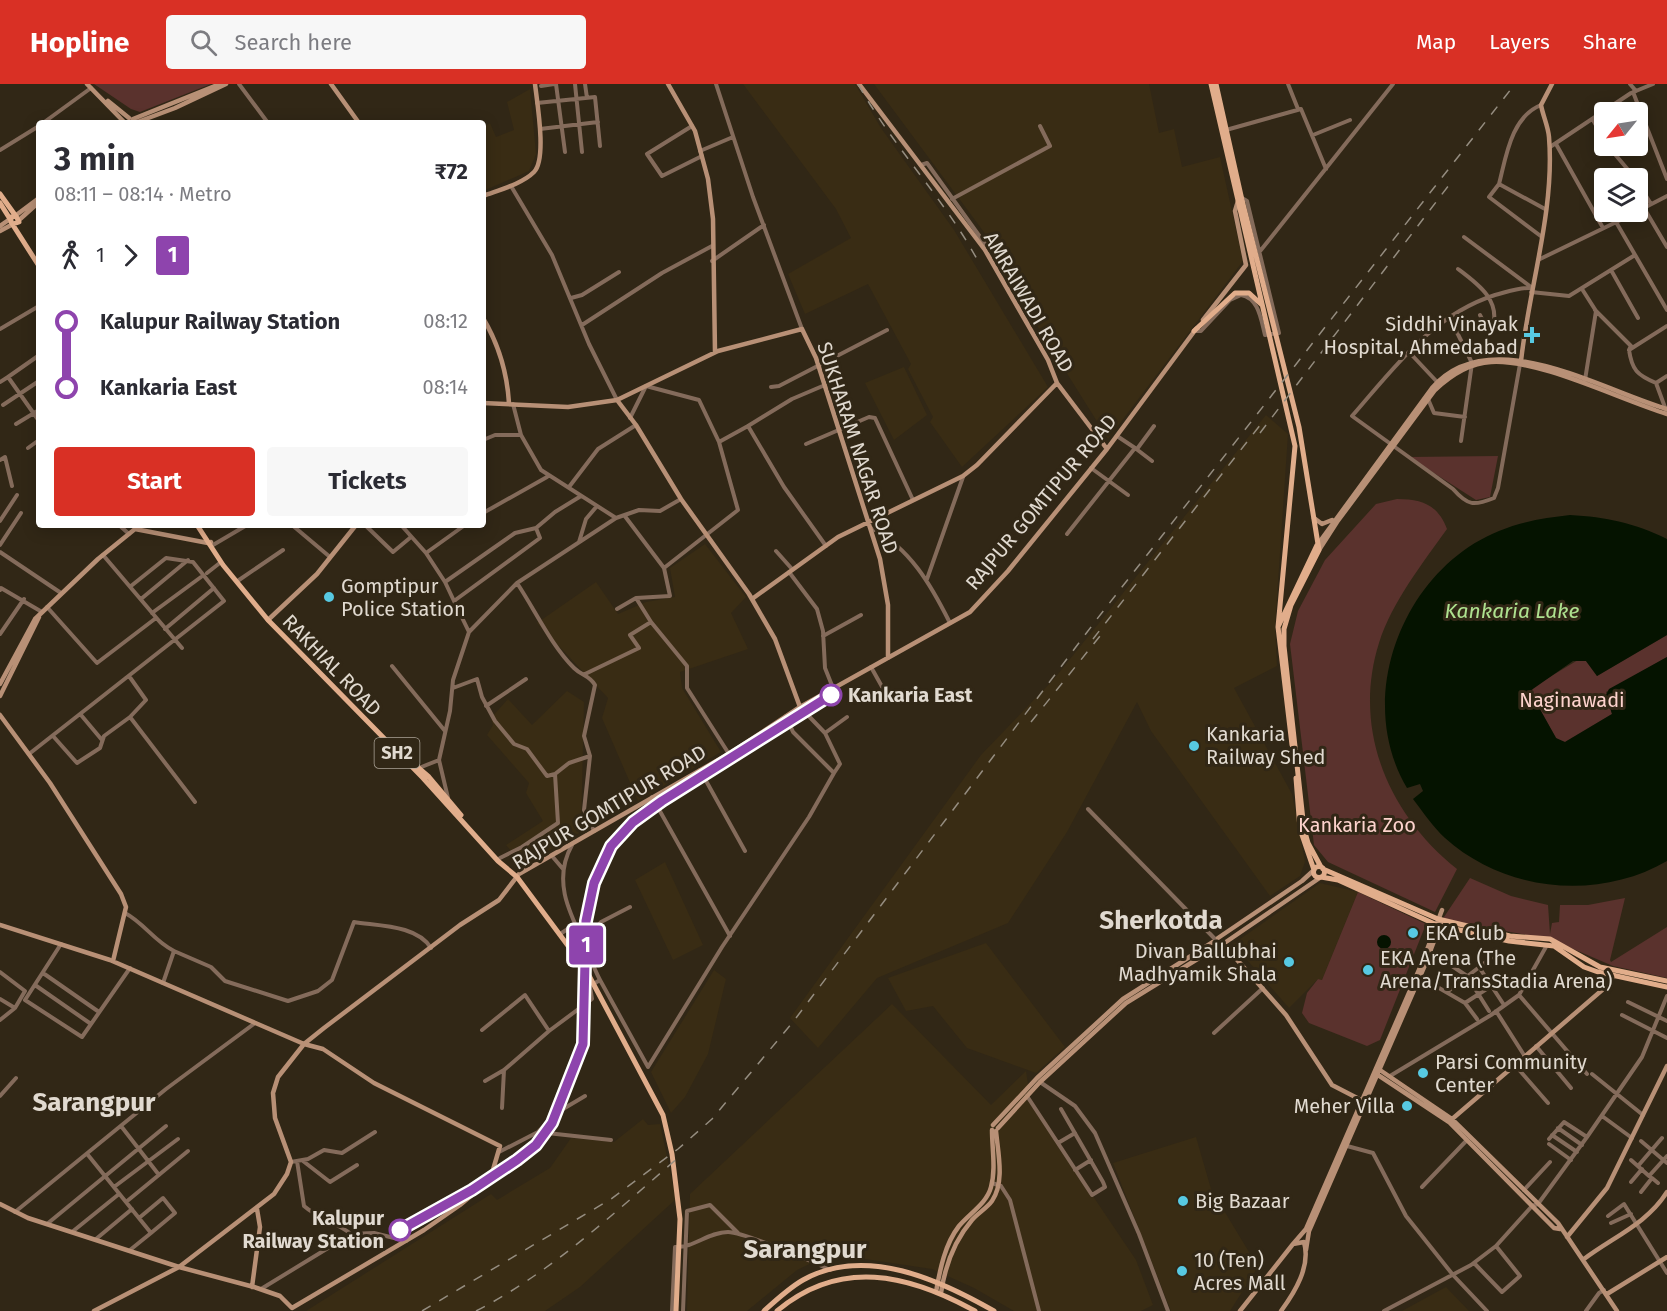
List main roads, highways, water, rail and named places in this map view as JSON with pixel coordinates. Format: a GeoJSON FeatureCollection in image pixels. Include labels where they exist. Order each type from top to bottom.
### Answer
{"type":"FeatureCollection","features":[{"type":"Feature","properties":{"kind":"main road"},"geometry":{"type":"LineString","coordinates":[[1211,84],[1299,427],[1305,477],[1319,547],[1278,627]]}},
{"type":"Feature","properties":{"kind":"main road"},"geometry":{"type":"LineString","coordinates":[[1216,84],[1239,198]]}},
{"type":"Feature","properties":{"kind":"main road"},"geometry":{"type":"LineString","coordinates":[[0,194],[36,255]]}},
{"type":"Feature","properties":{"kind":"main road"},"geometry":{"type":"LineString","coordinates":[[0,204],[15,220],[36,260]]}},
{"type":"Feature","properties":{"kind":"main road"},"geometry":{"type":"LineString","coordinates":[[1242,209],[1295,446],[1278,627],[1299,802],[1300,830],[1316,876],[1338,880],[1439,923],[1549,942],[1558,941],[1587,962],[1614,974],[1667,987]]}},
{"type":"Feature","properties":{"kind":"main road"},"geometry":{"type":"LineString","coordinates":[[1194,331],[1235,293],[1249,293],[1263,306]]}},
{"type":"Feature","properties":{"kind":"main road","name":"RAKHIAL ROAD"},"geometry":{"type":"LineString","coordinates":[[201,528],[221,562],[269,619],[518,876],[595,986],[663,1115],[680,1219],[674,1311]]}},
{"type":"Feature","properties":{"kind":"main road","name":"RAKHIAL ROAD"},"geometry":{"type":"LineString","coordinates":[[211,544],[269,619],[419,768],[518,876]]}},
{"type":"Feature","properties":{"kind":"main road"},"geometry":{"type":"LineString","coordinates":[[1281,602],[1286,613],[1281,642]]}},
{"type":"Feature","properties":{"kind":"main road"},"geometry":{"type":"LineString","coordinates":[[1299,802],[1308,843],[1322,868],[1439,923]]}},
{"type":"Feature","properties":{"kind":"main road"},"geometry":{"type":"LineString","coordinates":[[1314,870],[1322,868]]}},
{"type":"Feature","properties":{"kind":"main road"},"geometry":{"type":"LineString","coordinates":[[1321,877],[1322,868]]}},
{"type":"Feature","properties":{"kind":"main road"},"geometry":{"type":"LineString","coordinates":[[1614,974],[1667,981]]}},
{"type":"Feature","properties":{"kind":"main road"},"geometry":{"type":"LineString","coordinates":[[764,1311],[804,1279],[830,1270],[857,1266],[888,1268],[940,1282],[994,1311]]}},
{"type":"Feature","properties":{"kind":"main road"},"geometry":{"type":"LineString","coordinates":[[777,1311],[805,1290],[851,1276],[888,1280],[939,1292],[975,1311]]}},
{"type":"Feature","properties":{"kind":"water","name":"Kankaria Lake"},"geometry":{"type":"Polygon","coordinates":[[[1570,515],[1620,522],[1667,539],[1667,635],[1597,676],[1586,661],[1573,661],[1530,691],[1556,738],[1565,742],[1612,714],[1606,695],[1609,689],[1667,657],[1667,861],[1640,874],[1612,882],[1582,886],[1553,885],[1523,880],[1495,870],[1469,856],[1445,838],[1413,799],[1423,791],[1420,784],[1407,788],[1392,752],[1385,715],[1387,677],[1397,640],[1414,605],[1437,574],[1466,549],[1499,531],[1525,522],[1570,515]]]}},
{"type":"Feature","properties":{"kind":"water"},"geometry":{"type":"Polygon","coordinates":[[[1381,935],[1387,935],[1391,942],[1387,949],[1381,949],[1377,945],[1377,939],[1381,935]]]}},
{"type":"Feature","properties":{"kind":"railway"},"geometry":{"type":"LineString","coordinates":[[858,84],[887,129],[965,238],[978,261]]}},
{"type":"Feature","properties":{"kind":"railway"},"geometry":{"type":"LineString","coordinates":[[422,1311],[611,1199],[678,1149],[712,1119],[793,1022],[1097,619],[1515,84]]}},
{"type":"Feature","properties":{"kind":"railway"},"geometry":{"type":"LineString","coordinates":[[1260,433],[1449,185]]}},
{"type":"Feature","properties":{"kind":"railway"},"geometry":{"type":"LineString","coordinates":[[1093,639],[1261,424]]}},
{"type":"Feature","properties":{"kind":"railway"},"geometry":{"type":"LineString","coordinates":[[1031,722],[1100,636]]}},
{"type":"Feature","properties":{"kind":"railway"},"geometry":{"type":"LineString","coordinates":[[476,1311],[557,1260],[679,1157]]}},
{"type":"Feature","properties":{"kind":"metro line","name":"1"},"geometry":{"type":"LineString","coordinates":[[400,1230],[472,1190],[517,1160],[536,1145],[552,1123],[583,1044],[586,921],[594,883],[611,846],[633,822],[662,801],[831,695]]}},
{"type":"Feature","properties":{"kind":"place","name":"Siddhi Vinayak Hospital, Ahmedabad"},"geometry":{"type":"Point","coordinates":[1532,335]}},
{"type":"Feature","properties":{"kind":"place","name":"Gomptipur Police Station"},"geometry":{"type":"Point","coordinates":[329,597]}},
{"type":"Feature","properties":{"kind":"place","name":"Kankaria East"},"geometry":{"type":"Point","coordinates":[831,695]}},
{"type":"Feature","properties":{"kind":"place","name":"Kankaria Railway Shed"},"geometry":{"type":"Point","coordinates":[1194,746]}},
{"type":"Feature","properties":{"kind":"place","name":"EKA Club"},"geometry":{"type":"Point","coordinates":[1413,933]}},
{"type":"Feature","properties":{"kind":"place","name":"Divan Ballubhai Madhyamik Shala"},"geometry":{"type":"Point","coordinates":[1289,962]}},
{"type":"Feature","properties":{"kind":"place","name":"EKA Arena (The Arena/TransStadia Arena)"},"geometry":{"type":"Point","coordinates":[1368,970]}},
{"type":"Feature","properties":{"kind":"place","name":"Parsi Community Center"},"geometry":{"type":"Point","coordinates":[1423,1073]}},
{"type":"Feature","properties":{"kind":"place","name":"Meher Villa"},"geometry":{"type":"Point","coordinates":[1407,1106]}},
{"type":"Feature","properties":{"kind":"place","name":"Big Bazaar"},"geometry":{"type":"Point","coordinates":[1183,1201]}},
{"type":"Feature","properties":{"kind":"place","name":"Kalupur Railway Station"},"geometry":{"type":"Point","coordinates":[400,1230]}},
{"type":"Feature","properties":{"kind":"place","name":"10 (Ten) Acres Mall"},"geometry":{"type":"Point","coordinates":[1182,1271]}},
{"type":"Feature","properties":{"kind":"district","name":"Sherkotda"},"geometry":{"type":"Point","coordinates":[1161,920]}},
{"type":"Feature","properties":{"kind":"district","name":"Sarangpur"},"geometry":{"type":"Point","coordinates":[94,1102]}},
{"type":"Feature","properties":{"kind":"district","name":"Sarangpur"},"geometry":{"type":"Point","coordinates":[805,1249]}},
{"type":"Feature","properties":{"kind":"park label","name":"Naginawadi"},"geometry":{"type":"Point","coordinates":[1572,700]}},
{"type":"Feature","properties":{"kind":"park label","name":"Kankaria Zoo"},"geometry":{"type":"Point","coordinates":[1357,825]}}]}
